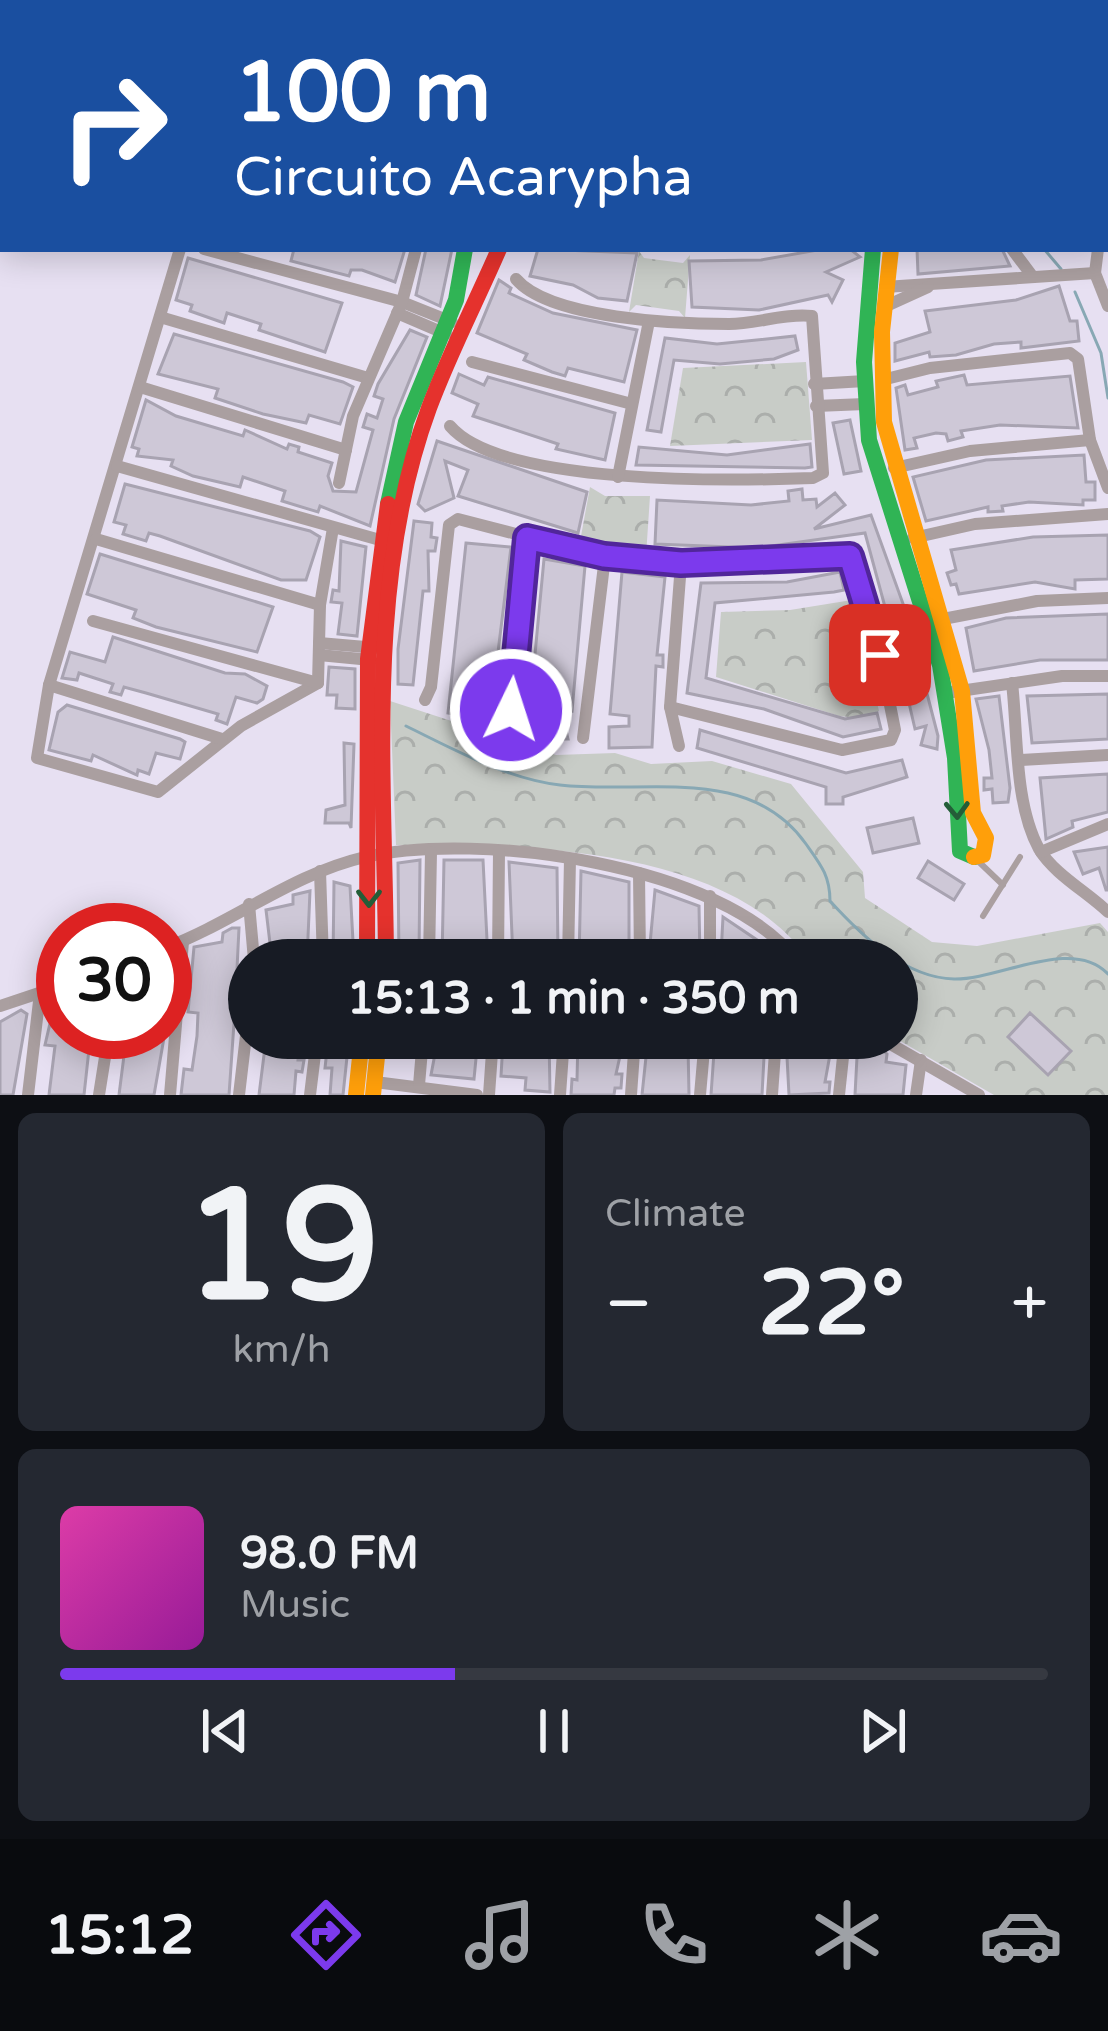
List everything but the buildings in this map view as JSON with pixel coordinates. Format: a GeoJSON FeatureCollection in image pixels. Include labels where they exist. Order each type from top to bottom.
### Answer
{"type":"FeatureCollection","features":[{"type":"Feature","properties":{"kind":"street"},"geometry":{"type":"LineString","coordinates":[[179,252],[49,685],[37,758],[151,794],[222,740],[318,682]]}},
{"type":"Feature","properties":{"kind":"street"},"geometry":{"type":"LineString","coordinates":[[214,252],[400,308],[454,330]]}},
{"type":"Feature","properties":{"kind":"street"},"geometry":{"type":"LineString","coordinates":[[339,483],[368,378],[400,308],[415,252]]}},
{"type":"Feature","properties":{"kind":"street"},"geometry":{"type":"LineString","coordinates":[[376,654],[412,472],[454,330],[465,252]]}},
{"type":"Feature","properties":{"kind":"street"},"geometry":{"type":"LineString","coordinates":[[384,939],[378,856],[380,540],[406,422],[497,252]]}},
{"type":"Feature","properties":{"kind":"street"},"geometry":{"type":"LineString","coordinates":[[873,252],[873,380],[909,539],[954,692],[960,850],[975,859]]}},
{"type":"Feature","properties":{"kind":"street"},"geometry":{"type":"LineString","coordinates":[[891,252],[873,380],[865,404],[869,440],[909,539]]}},
{"type":"Feature","properties":{"kind":"street"},"geometry":{"type":"LineString","coordinates":[[1014,252],[1033,277]]}},
{"type":"Feature","properties":{"kind":"street"},"geometry":{"type":"LineString","coordinates":[[1098,252],[1095,273],[1108,306]]}},
{"type":"Feature","properties":{"kind":"street"},"geometry":{"type":"LineString","coordinates":[[884,307],[928,287],[1095,273]]}},
{"type":"Feature","properties":{"kind":"street"},"geometry":{"type":"LineString","coordinates":[[450,425],[461,439],[550,466],[618,477],[670,482],[813,478],[823,473],[812,316],[732,324],[649,320],[562,304],[525,289],[516,279]]}},
{"type":"Feature","properties":{"kind":"street"},"geometry":{"type":"LineString","coordinates":[[886,287],[916,282],[928,287]]}},
{"type":"Feature","properties":{"kind":"street"},"geometry":{"type":"LineString","coordinates":[[160,317],[368,378]]}},
{"type":"Feature","properties":{"kind":"street"},"geometry":{"type":"LineString","coordinates":[[618,477],[649,320]]}},
{"type":"Feature","properties":{"kind":"street"},"geometry":{"type":"LineString","coordinates":[[814,384],[1070,353],[1078,359],[1090,440],[1108,488]]}},
{"type":"Feature","properties":{"kind":"street"},"geometry":{"type":"LineString","coordinates":[[472,362],[632,404]]}},
{"type":"Feature","properties":{"kind":"street"},"geometry":{"type":"LineString","coordinates":[[140,387],[346,450]]}},
{"type":"Feature","properties":{"kind":"street"},"geometry":{"type":"LineString","coordinates":[[816,406],[865,404]]}},
{"type":"Feature","properties":{"kind":"street"},"geometry":{"type":"LineString","coordinates":[[893,468],[970,451],[1090,440]]}},
{"type":"Feature","properties":{"kind":"street"},"geometry":{"type":"LineString","coordinates":[[117,466],[380,540]]}},
{"type":"Feature","properties":{"kind":"street"},"geometry":{"type":"LineString","coordinates":[[909,539],[974,524],[1108,514]]}},
{"type":"Feature","properties":{"kind":"street"},"geometry":{"type":"LineString","coordinates":[[425,700],[431,687],[452,521],[604,556],[681,563],[850,556],[880,655],[895,730],[884,746],[842,750],[670,707]]}},
{"type":"Feature","properties":{"kind":"street"},"geometry":{"type":"LineString","coordinates":[[318,682],[320,605],[333,528]]}},
{"type":"Feature","properties":{"kind":"street"},"geometry":{"type":"LineString","coordinates":[[519,726],[511,710],[527,538]]}},
{"type":"Feature","properties":{"kind":"street"},"geometry":{"type":"LineString","coordinates":[[96,539],[320,605]]}},
{"type":"Feature","properties":{"kind":"street"},"geometry":{"type":"LineString","coordinates":[[583,738],[604,556]]}},
{"type":"Feature","properties":{"kind":"street"},"geometry":{"type":"LineString","coordinates":[[680,746],[670,707],[681,563]]}},
{"type":"Feature","properties":{"kind":"street"},"geometry":{"type":"LineString","coordinates":[[875,639],[1037,601],[1108,598]]}},
{"type":"Feature","properties":{"kind":"street"},"geometry":{"type":"LineString","coordinates":[[93,621],[318,682]]}},
{"type":"Feature","properties":{"kind":"street"},"geometry":{"type":"LineString","coordinates":[[880,655],[936,627]]}},
{"type":"Feature","properties":{"kind":"street"},"geometry":{"type":"LineString","coordinates":[[319,649],[376,654]]}},
{"type":"Feature","properties":{"kind":"street"},"geometry":{"type":"LineString","coordinates":[[954,692],[1108,676]]}},
{"type":"Feature","properties":{"kind":"street"},"geometry":{"type":"LineString","coordinates":[[1012,683],[1026,806],[1041,852],[1108,912]]}},
{"type":"Feature","properties":{"kind":"street"},"geometry":{"type":"LineString","coordinates":[[49,685],[222,740]]}},
{"type":"Feature","properties":{"kind":"street"},"geometry":{"type":"LineString","coordinates":[[1021,760],[1108,755]]}},
{"type":"Feature","properties":{"kind":"street"},"geometry":{"type":"LineString","coordinates":[[1041,852],[1108,824]]}},
{"type":"Feature","properties":{"kind":"street"},"geometry":{"type":"LineString","coordinates":[[498,939],[499,851]]}},
{"type":"Feature","properties":{"kind":"street"},"geometry":{"type":"LineString","coordinates":[[192,936],[320,871],[378,856],[499,851],[639,873],[747,913],[780,939]]}},
{"type":"Feature","properties":{"kind":"street"},"geometry":{"type":"LineString","coordinates":[[429,939],[431,852]]}},
{"type":"Feature","properties":{"kind":"street"},"geometry":{"type":"LineString","coordinates":[[369,939],[378,856]]}},
{"type":"Feature","properties":{"kind":"street"},"geometry":{"type":"LineString","coordinates":[[568,939],[570,859]]}},
{"type":"Feature","properties":{"kind":"street"},"geometry":{"type":"LineString","coordinates":[[320,871],[322,939]]}},
{"type":"Feature","properties":{"kind":"street"},"geometry":{"type":"LineString","coordinates":[[639,873],[640,939]]}},
{"type":"Feature","properties":{"kind":"street"},"geometry":{"type":"LineString","coordinates":[[710,896],[710,939]]}},
{"type":"Feature","properties":{"kind":"street"},"geometry":{"type":"LineString","coordinates":[[249,904],[252,939]]}},
{"type":"Feature","properties":{"kind":"street"},"geometry":{"type":"LineString","coordinates":[[0,1006],[36,995]]}},
{"type":"Feature","properties":{"kind":"street"},"geometry":{"type":"LineString","coordinates":[[28,1095],[36,1028]]}},
{"type":"Feature","properties":{"kind":"street"},"geometry":{"type":"LineString","coordinates":[[99,1095],[105,1059]]}},
{"type":"Feature","properties":{"kind":"street"},"geometry":{"type":"LineString","coordinates":[[170,1095],[173,1059]]}},
{"type":"Feature","properties":{"kind":"street"},"geometry":{"type":"LineString","coordinates":[[239,1095],[243,1059]]}},
{"type":"Feature","properties":{"kind":"street"},"geometry":{"type":"LineString","coordinates":[[310,1095],[314,1059]]}},
{"type":"Feature","properties":{"kind":"street"},"geometry":{"type":"LineString","coordinates":[[356,1095],[360,1059]]}},
{"type":"Feature","properties":{"kind":"street"},"geometry":{"type":"LineString","coordinates":[[419,1085],[421,1059]]}},
{"type":"Feature","properties":{"kind":"street"},"geometry":{"type":"LineString","coordinates":[[489,1095],[492,1059]]}},
{"type":"Feature","properties":{"kind":"street"},"geometry":{"type":"LineString","coordinates":[[560,1095],[563,1059]]}},
{"type":"Feature","properties":{"kind":"street"},"geometry":{"type":"LineString","coordinates":[[631,1095],[634,1059]]}},
{"type":"Feature","properties":{"kind":"street"},"geometry":{"type":"LineString","coordinates":[[700,1095],[703,1059]]}},
{"type":"Feature","properties":{"kind":"street"},"geometry":{"type":"LineString","coordinates":[[772,1095],[775,1059]]}},
{"type":"Feature","properties":{"kind":"street"},"geometry":{"type":"LineString","coordinates":[[839,1095],[842,1059]]}},
{"type":"Feature","properties":{"kind":"street"},"geometry":{"type":"LineString","coordinates":[[916,1095],[920,1060],[979,1095]]}},
{"type":"Feature","properties":{"kind":"street"},"geometry":{"type":"LineString","coordinates":[[374,1088],[419,1085],[477,1095]]}},
{"type":"Feature","properties":{"kind":"lane"},"geometry":{"type":"LineString","coordinates":[[983,916],[1020,857]]}},
{"type":"Feature","properties":{"kind":"lane"},"geometry":{"type":"LineString","coordinates":[[975,859],[1003,885]]}},
{"type":"Feature","properties":{"kind":"green space"},"geometry":{"type":"Polygon","coordinates":[[[639,252],[644,258],[683,263],[690,255],[685,318],[679,311],[636,305],[629,312],[639,252]]]}},
{"type":"Feature","properties":{"kind":"green space"},"geometry":{"type":"Polygon","coordinates":[[[806,362],[812,440],[670,446],[683,368],[806,362]]]}},
{"type":"Feature","properties":{"kind":"green space"},"geometry":{"type":"Polygon","coordinates":[[[590,487],[605,496],[650,496],[646,556],[597,543],[591,549],[579,547],[590,487]]]}},
{"type":"Feature","properties":{"kind":"green space"},"geometry":{"type":"Polygon","coordinates":[[[852,600],[879,711],[857,718],[839,716],[716,677],[721,612],[790,610],[852,600]]]}},
{"type":"Feature","properties":{"kind":"green space"},"geometry":{"type":"Polygon","coordinates":[[[390,701],[556,755],[615,753],[651,764],[712,761],[791,784],[863,872],[865,898],[932,942],[977,946],[1100,923],[1108,932],[1108,1095],[994,1095],[918,1051],[918,939],[789,939],[773,922],[728,894],[676,873],[619,859],[502,847],[396,845],[390,701]]]}},
{"type":"Feature","properties":{"kind":"waterway"},"geometry":{"type":"LineString","coordinates":[[1047,252],[1061,269]]}},
{"type":"Feature","properties":{"kind":"waterway"},"geometry":{"type":"LineString","coordinates":[[1075,292],[1101,353],[1108,398]]}},
{"type":"Feature","properties":{"kind":"waterway"},"geometry":{"type":"LineString","coordinates":[[406,726],[481,762],[540,782],[693,788],[755,802],[783,819],[806,844],[824,871],[830,901],[842,914],[885,952],[918,971],[936,977],[972,978],[1055,959],[1075,959],[1093,963],[1108,974]]}},
{"type":"Feature","properties":{"kind":"traffic: fast"},"geometry":{"type":"LineString","coordinates":[[388,504],[406,422],[456,300],[464,252]]}},
{"type":"Feature","properties":{"kind":"traffic: fast"},"geometry":{"type":"LineString","coordinates":[[873,252],[864,362],[869,440],[940,665],[955,758],[960,851],[974,857]]}},
{"type":"Feature","properties":{"kind":"traffic: slow"},"geometry":{"type":"LineString","coordinates":[[891,252],[882,332],[884,422],[962,691],[973,813],[986,838],[983,855],[974,857]]}},
{"type":"Feature","properties":{"kind":"traffic: slow"},"geometry":{"type":"LineString","coordinates":[[356,1095],[360,1059]]}},
{"type":"Feature","properties":{"kind":"traffic: slow"},"geometry":{"type":"LineString","coordinates":[[373,1095],[377,1059]]}},
{"type":"Feature","properties":{"kind":"traffic: jam"},"geometry":{"type":"LineString","coordinates":[[386,939],[383,681],[395,542],[429,408],[498,252]]}},
{"type":"Feature","properties":{"kind":"traffic: jam"},"geometry":{"type":"LineString","coordinates":[[367,939],[368,659],[388,504]]}},
{"type":"Feature","properties":{"kind":"route"},"geometry":{"type":"LineString","coordinates":[[511,710],[527,538],[604,556],[681,563],[850,556],[880,655]]}}]}
